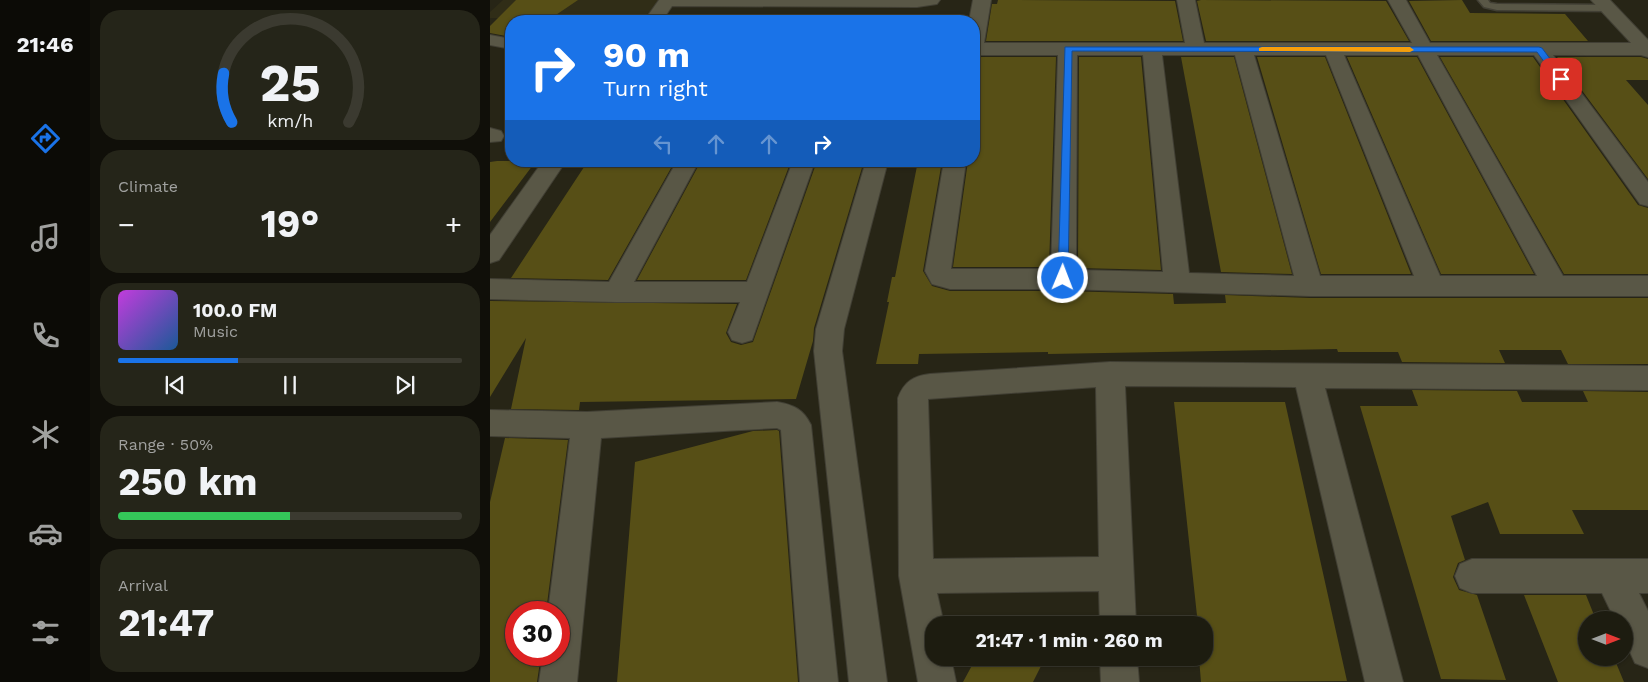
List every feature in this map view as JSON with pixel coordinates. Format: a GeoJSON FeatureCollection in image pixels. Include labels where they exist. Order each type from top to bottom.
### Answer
{"type":"FeatureCollection","features":[{"type":"Feature","properties":{"kind":"street"},"geometry":{"type":"LineString","coordinates":[[979,15],[982,0]]}},
{"type":"Feature","properties":{"kind":"street"},"geometry":{"type":"LineString","coordinates":[[1186,0],[1196,50]]}},
{"type":"Feature","properties":{"kind":"street"},"geometry":{"type":"LineString","coordinates":[[1397,0],[1555,285]]}},
{"type":"Feature","properties":{"kind":"street"},"geometry":{"type":"LineString","coordinates":[[658,15],[668,1],[924,1],[918,15]]}},
{"type":"Feature","properties":{"kind":"street"},"geometry":{"type":"LineString","coordinates":[[1604,4],[1647,50]]}},
{"type":"Feature","properties":{"kind":"street"},"geometry":{"type":"LineString","coordinates":[[490,40],[505,43]]}},
{"type":"Feature","properties":{"kind":"street"},"geometry":{"type":"LineString","coordinates":[[980,47],[1196,50],[1647,50]]}},
{"type":"Feature","properties":{"kind":"street"},"geometry":{"type":"LineString","coordinates":[[1152,48],[1178,283]]}},
{"type":"Feature","properties":{"kind":"street"},"geometry":{"type":"LineString","coordinates":[[1063,278],[1068,49]]}},
{"type":"Feature","properties":{"kind":"street"},"geometry":{"type":"LineString","coordinates":[[1243,49],[1310,286]]}},
{"type":"Feature","properties":{"kind":"street"},"geometry":{"type":"LineString","coordinates":[[1539,49],[1648,198]]}},
{"type":"Feature","properties":{"kind":"street"},"geometry":{"type":"LineString","coordinates":[[1334,50],[1431,286]]}},
{"type":"Feature","properties":{"kind":"street"},"geometry":{"type":"LineString","coordinates":[[490,254],[551,167]]}},
{"type":"Feature","properties":{"kind":"street"},"geometry":{"type":"LineString","coordinates":[[616,292],[685,167]]}},
{"type":"Feature","properties":{"kind":"street"},"geometry":{"type":"LineString","coordinates":[[742,332],[802,167]]}},
{"type":"Feature","properties":{"kind":"street"},"geometry":{"type":"LineString","coordinates":[[868,682],[828,351],[830,329],[875,167]]}},
{"type":"Feature","properties":{"kind":"street"},"geometry":{"type":"LineString","coordinates":[[955,167],[938,271],[941,277],[1063,278],[1310,286],[1648,286]]}},
{"type":"Feature","properties":{"kind":"street"},"geometry":{"type":"LineString","coordinates":[[490,289],[616,292],[756,292]]}},
{"type":"Feature","properties":{"kind":"street"},"geometry":{"type":"LineString","coordinates":[[1110,374],[1118,616]]}},
{"type":"Feature","properties":{"kind":"street"},"geometry":{"type":"LineString","coordinates":[[937,682],[916,576],[914,393],[918,389],[930,386],[1110,374],[1648,378]]}},
{"type":"Feature","properties":{"kind":"street"},"geometry":{"type":"LineString","coordinates":[[1308,376],[1384,682]]}},
{"type":"Feature","properties":{"kind":"street"},"geometry":{"type":"LineString","coordinates":[[490,423],[587,425],[777,414],[789,417],[796,425],[819,682]]}},
{"type":"Feature","properties":{"kind":"street"},"geometry":{"type":"LineString","coordinates":[[558,682],[587,425]]}},
{"type":"Feature","properties":{"kind":"street"},"geometry":{"type":"LineString","coordinates":[[916,576],[1117,574]]}},
{"type":"Feature","properties":{"kind":"street"},"geometry":{"type":"LineString","coordinates":[[1472,576],[1648,576]]}},
{"type":"Feature","properties":{"kind":"street"},"geometry":{"type":"LineString","coordinates":[[1612,576],[1648,650]]}},
{"type":"Feature","properties":{"kind":"street"},"geometry":{"type":"LineString","coordinates":[[1119,666],[1120,682]]}},
{"type":"Feature","properties":{"kind":"lane"},"geometry":{"type":"LineString","coordinates":[[1483,0],[1488,5],[1497,7],[1604,4]]}},
{"type":"Feature","properties":{"kind":"shaded area"},"geometry":{"type":"Polygon","coordinates":[[[503,0],[660,0],[649,15],[505,15],[505,18],[490,18],[490,12],[503,0]]]}},
{"type":"Feature","properties":{"kind":"building"},"geometry":{"type":"Polygon","coordinates":[[[516,0],[578,0],[556,15],[505,15],[505,36],[490,33],[490,26],[516,0]]]}},
{"type":"Feature","properties":{"kind":"building"},"geometry":{"type":"Polygon","coordinates":[[[998,0],[1175,1],[1183,41],[986,41],[992,4],[997,4],[998,0]]]}},
{"type":"Feature","properties":{"kind":"building"},"geometry":{"type":"Polygon","coordinates":[[[1462,0],[1470,13],[1565,14],[1588,41],[1431,41],[1409,1],[1462,0]]]}},
{"type":"Feature","properties":{"kind":"building"},"geometry":{"type":"Polygon","coordinates":[[[1197,1],[1386,1],[1409,41],[1206,41],[1197,1]]]}},
{"type":"Feature","properties":{"kind":"building"},"geometry":{"type":"Polygon","coordinates":[[[980,57],[1056,57],[1049,267],[953,267],[967,167],[980,167],[980,57]]]}},
{"type":"Feature","properties":{"kind":"building"},"geometry":{"type":"Polygon","coordinates":[[[1079,57],[1141,57],[1161,270],[1078,268],[1079,57]]]}},
{"type":"Feature","properties":{"kind":"building"},"geometry":{"type":"Polygon","coordinates":[[[1181,57],[1234,57],[1292,274],[1221,272],[1181,57]]]}},
{"type":"Feature","properties":{"kind":"building"},"geometry":{"type":"Polygon","coordinates":[[[1257,57],[1325,57],[1411,274],[1321,274],[1257,57]]]}},
{"type":"Feature","properties":{"kind":"building"},"geometry":{"type":"Polygon","coordinates":[[[1347,57],[1417,57],[1534,274],[1441,274],[1347,57]]]}},
{"type":"Feature","properties":{"kind":"building"},"geometry":{"type":"Polygon","coordinates":[[[1440,57],[1533,57],[1638,205],[1648,208],[1648,274],[1564,274],[1440,57]]]}},
{"type":"Feature","properties":{"kind":"building"},"geometry":{"type":"Polygon","coordinates":[[[1557,57],[1641,57],[1648,59],[1648,80],[1626,80],[1648,105],[1648,179],[1557,57]]]}},
{"type":"Feature","properties":{"kind":"building"},"geometry":{"type":"Polygon","coordinates":[[[505,161],[505,167],[531,167],[490,222],[490,162],[505,161]]]}},
{"type":"Feature","properties":{"kind":"building"},"geometry":{"type":"Polygon","coordinates":[[[584,167],[672,167],[608,280],[511,278],[584,167]]]}},
{"type":"Feature","properties":{"kind":"building"},"geometry":{"type":"Polygon","coordinates":[[[698,167],[789,167],[746,280],[637,280],[698,167]]]}},
{"type":"Feature","properties":{"kind":"building"},"geometry":{"type":"Polygon","coordinates":[[[815,167],[862,167],[814,328],[813,341],[796,399],[580,402],[579,410],[511,409],[526,338],[490,397],[490,301],[737,304],[726,333],[731,342],[741,345],[753,342],[815,167]]]}},
{"type":"Feature","properties":{"kind":"building"},"geometry":{"type":"Polygon","coordinates":[[[917,167],[941,167],[923,271],[932,286],[950,291],[1063,291],[1173,294],[1174,304],[1226,303],[1225,295],[1310,298],[1648,298],[1648,364],[1568,364],[1561,350],[1499,350],[1505,363],[1402,362],[1398,352],[1338,352],[1337,349],[1048,354],[1048,352],[919,354],[918,364],[876,364],[889,302],[887,302],[892,277],[895,277],[917,167]]]}},
{"type":"Feature","properties":{"kind":"building"},"geometry":{"type":"Polygon","coordinates":[[[1412,390],[1517,391],[1522,402],[1588,402],[1583,391],[1648,392],[1648,510],[1572,510],[1584,534],[1500,534],[1488,502],[1451,516],[1465,560],[1458,563],[1453,577],[1459,590],[1477,595],[1506,680],[1441,679],[1360,406],[1418,406],[1412,390]]]}},
{"type":"Feature","properties":{"kind":"building"},"geometry":{"type":"Polygon","coordinates":[[[1174,402],[1285,402],[1347,681],[1201,682],[1200,666],[1213,666],[1213,616],[1197,616],[1174,402]]]}},
{"type":"Feature","properties":{"kind":"building"},"geometry":{"type":"Polygon","coordinates":[[[753,431],[779,431],[798,682],[617,682],[635,462],[753,431]]]}},
{"type":"Feature","properties":{"kind":"building"},"geometry":{"type":"Polygon","coordinates":[[[505,438],[568,440],[547,601],[505,601],[505,666],[539,666],[537,682],[490,682],[490,502],[505,438]]]}},
{"type":"Feature","properties":{"kind":"building"},"geometry":{"type":"Polygon","coordinates":[[[1524,595],[1586,595],[1592,611],[1578,611],[1578,666],[1617,666],[1624,682],[1558,682],[1524,595]]]}},
{"type":"Feature","properties":{"kind":"building"},"geometry":{"type":"Polygon","coordinates":[[[972,666],[1041,666],[1033,682],[963,682],[972,666]]]}},
{"type":"Feature","properties":{"kind":"slow traffic"},"geometry":{"type":"LineString","coordinates":[[1262,49],[1410,50]]}},
{"type":"Feature","properties":{"kind":"route"},"geometry":{"type":"LineString","coordinates":[[1063,278],[1068,49],[1539,49],[1561,79]]}}]}
